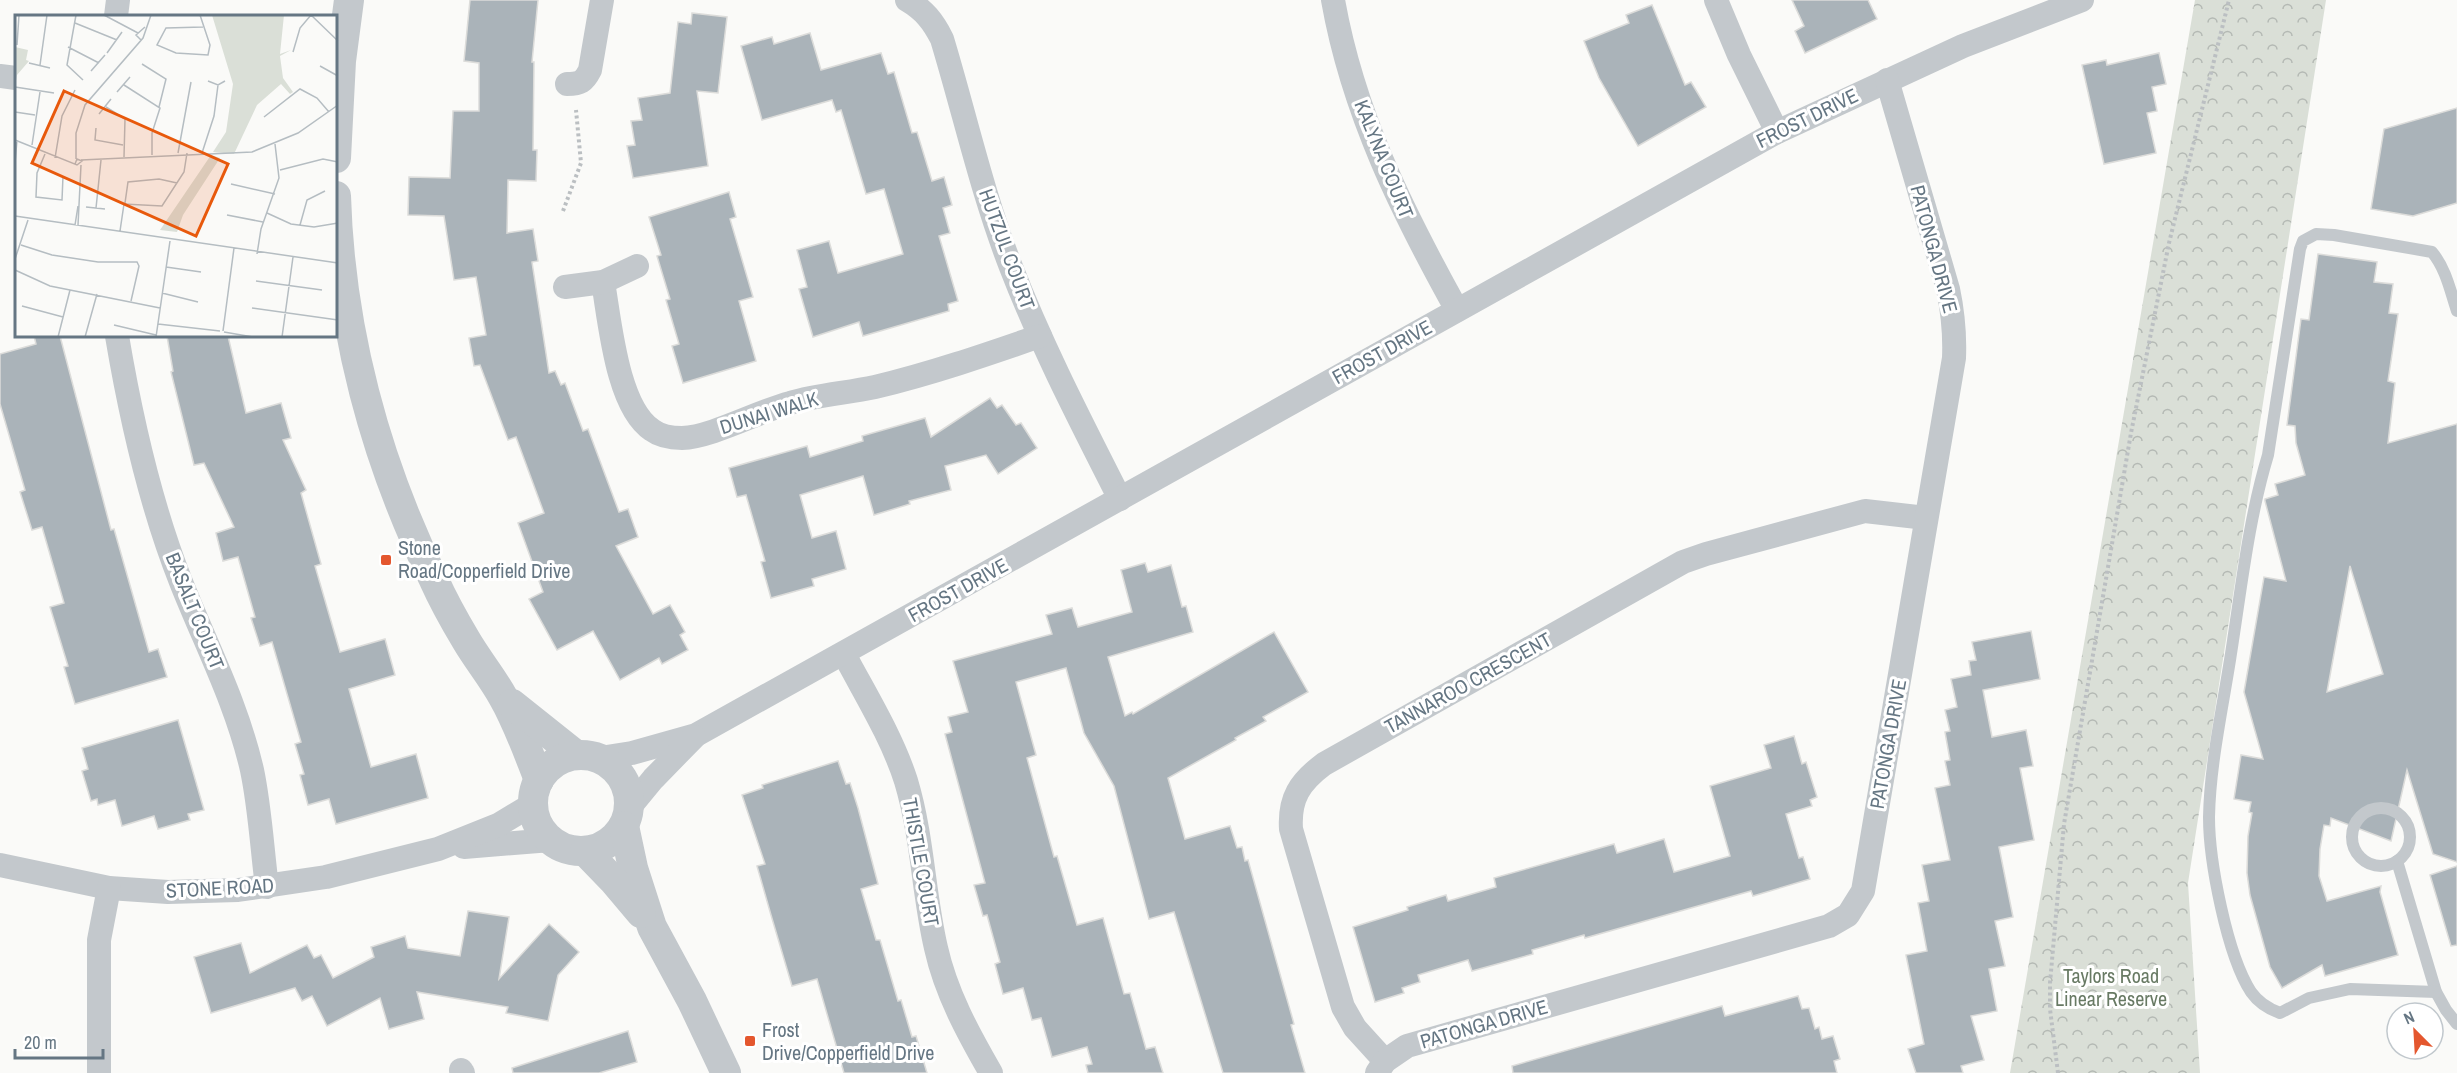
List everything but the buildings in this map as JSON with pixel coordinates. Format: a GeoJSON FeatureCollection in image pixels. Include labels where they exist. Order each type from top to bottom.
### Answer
{"type":"FeatureCollection","features":[{"type":"Feature","properties":{"kind":"street"},"geometry":{"type":"LineString","coordinates":[[116,15],[118,0]]}},
{"type":"Feature","properties":{"kind":"street"},"geometry":{"type":"LineString","coordinates":[[338,119],[341,61],[349,0]]}},
{"type":"Feature","properties":{"kind":"street"},"geometry":{"type":"LineString","coordinates":[[570,84],[585,80],[590,70],[602,0]]}},
{"type":"Feature","properties":{"kind":"street","name":"HUTZUL COURT"},"geometry":{"type":"LineString","coordinates":[[907,0],[922,9],[942,39],[992,213],[1040,336],[1120,499]]}},
{"type":"Feature","properties":{"kind":"street","name":"KALYNA COURT"},"geometry":{"type":"LineString","coordinates":[[1332,0],[1337,26],[1370,133],[1397,198],[1457,310]]}},
{"type":"Feature","properties":{"kind":"street"},"geometry":{"type":"LineString","coordinates":[[1716,0],[1739,55],[1777,132]]}},
{"type":"Feature","properties":{"kind":"street","name":"FROST DRIVE"},"geometry":{"type":"LineString","coordinates":[[588,756],[632,753],[696,735],[1777,132],[1963,46],[2079,1]]}},
{"type":"Feature","properties":{"kind":"street"},"geometry":{"type":"LineString","coordinates":[[0,76],[15,78]]}},
{"type":"Feature","properties":{"kind":"street","name":"PATONGA DRIVE"},"geometry":{"type":"LineString","coordinates":[[1381,1067],[1407,1046],[1829,926],[1848,915],[1863,891],[1954,358],[1954,318],[1948,289],[1887,80]]}},
{"type":"Feature","properties":{"kind":"street"},"geometry":{"type":"LineString","coordinates":[[338,252],[347,313],[379,451],[401,510],[434,580],[465,639],[502,696],[523,740],[536,792],[536,818],[542,830],[551,840],[573,850],[585,851],[600,847],[614,839],[627,817]]}},
{"type":"Feature","properties":{"kind":"street"},"geometry":{"type":"LineString","coordinates":[[565,287],[603,282],[637,266]]}},
{"type":"Feature","properties":{"kind":"street","name":"DUNAI WALK"},"geometry":{"type":"LineString","coordinates":[[603,282],[626,394],[642,423],[653,432],[668,437],[683,438],[699,435],[790,403],[875,387],[978,358],[1040,336]]}},
{"type":"Feature","properties":{"kind":"street","name":"BASALT COURT"},"geometry":{"type":"LineString","coordinates":[[117,338],[130,407],[164,534],[182,583],[218,666],[252,770],[267,887]]}},
{"type":"Feature","properties":{"kind":"street","name":"TANNAROO CRESCENT"},"geometry":{"type":"LineString","coordinates":[[1381,1067],[1343,1008],[1291,829],[1292,804],[1309,775],[1344,752],[1683,562],[1864,511],[1926,518]]}},
{"type":"Feature","properties":{"kind":"street","name":"THISTLE COURT"},"geometry":{"type":"LineString","coordinates":[[843,654],[873,708],[905,778],[922,847],[936,949],[948,988],[961,1019],[991,1073]]}},
{"type":"Feature","properties":{"kind":"street"},"geometry":{"type":"LineString","coordinates":[[502,696],[542,729],[588,756],[614,766],[623,778],[629,792],[627,817],[633,868],[652,927],[692,1001],[726,1073]]}},
{"type":"Feature","properties":{"kind":"street","name":"FROST DRIVE"},"geometry":{"type":"LineString","coordinates":[[627,817],[653,779],[696,735]]}},
{"type":"Feature","properties":{"kind":"street"},"geometry":{"type":"LineString","coordinates":[[536,792],[548,768],[561,759],[588,756]]}},
{"type":"Feature","properties":{"kind":"street","name":"STONE ROAD"},"geometry":{"type":"LineString","coordinates":[[0,865],[109,888],[168,892],[267,887],[326,877],[438,849],[498,825],[536,792]]}},
{"type":"Feature","properties":{"kind":"street","name":"STONE ROAD"},"geometry":{"type":"LineString","coordinates":[[438,849],[551,840]]}},
{"type":"Feature","properties":{"kind":"street"},"geometry":{"type":"LineString","coordinates":[[585,851],[614,881],[652,927]]}},
{"type":"Feature","properties":{"kind":"street"},"geometry":{"type":"LineString","coordinates":[[99,1073],[97,1062],[99,940],[109,888]]}},
{"type":"Feature","properties":{"kind":"lane"},"geometry":{"type":"LineString","coordinates":[[2436,992],[2350,989],[2309,998],[2280,1013],[2269,1009],[2251,993],[2231,946],[2210,844],[2210,814],[2214,764],[2251,526],[2268,455],[2303,241],[2316,234],[2334,235],[2432,252],[2446,275],[2457,310]]}},
{"type":"Feature","properties":{"kind":"lane"},"geometry":{"type":"LineString","coordinates":[[2374,809],[2394,811],[2407,825],[2410,835],[2409,845],[2405,854],[2397,861],[2380,866],[2363,860],[2357,853],[2352,836],[2354,827],[2365,813],[2374,809]]}},
{"type":"Feature","properties":{"kind":"lane"},"geometry":{"type":"LineString","coordinates":[[2397,861],[2436,992],[2457,1024]]}},
{"type":"Feature","properties":{"kind":"path"},"geometry":{"type":"LineString","coordinates":[[2058,1073],[2050,1009],[2050,983],[2068,803],[2148,340],[2169,243],[2229,0]]}},
{"type":"Feature","properties":{"kind":"path"},"geometry":{"type":"LineString","coordinates":[[563,211],[581,163],[570,84]]}},
{"type":"Feature","properties":{"kind":"green space","name":"Taylors Road Linear Reserve"},"geometry":{"type":"Polygon","coordinates":[[[2195,0],[2326,0],[2188,883],[2200,1073],[2010,1073],[2195,0]]]}},
{"type":"Feature","properties":{"kind":"place","name":"Stone Road/Copperfield Drive"},"geometry":{"type":"Point","coordinates":[386,560]}},
{"type":"Feature","properties":{"kind":"place","name":"Frost Drive/Copperfield Drive"},"geometry":{"type":"Point","coordinates":[750,1041]}}]}
